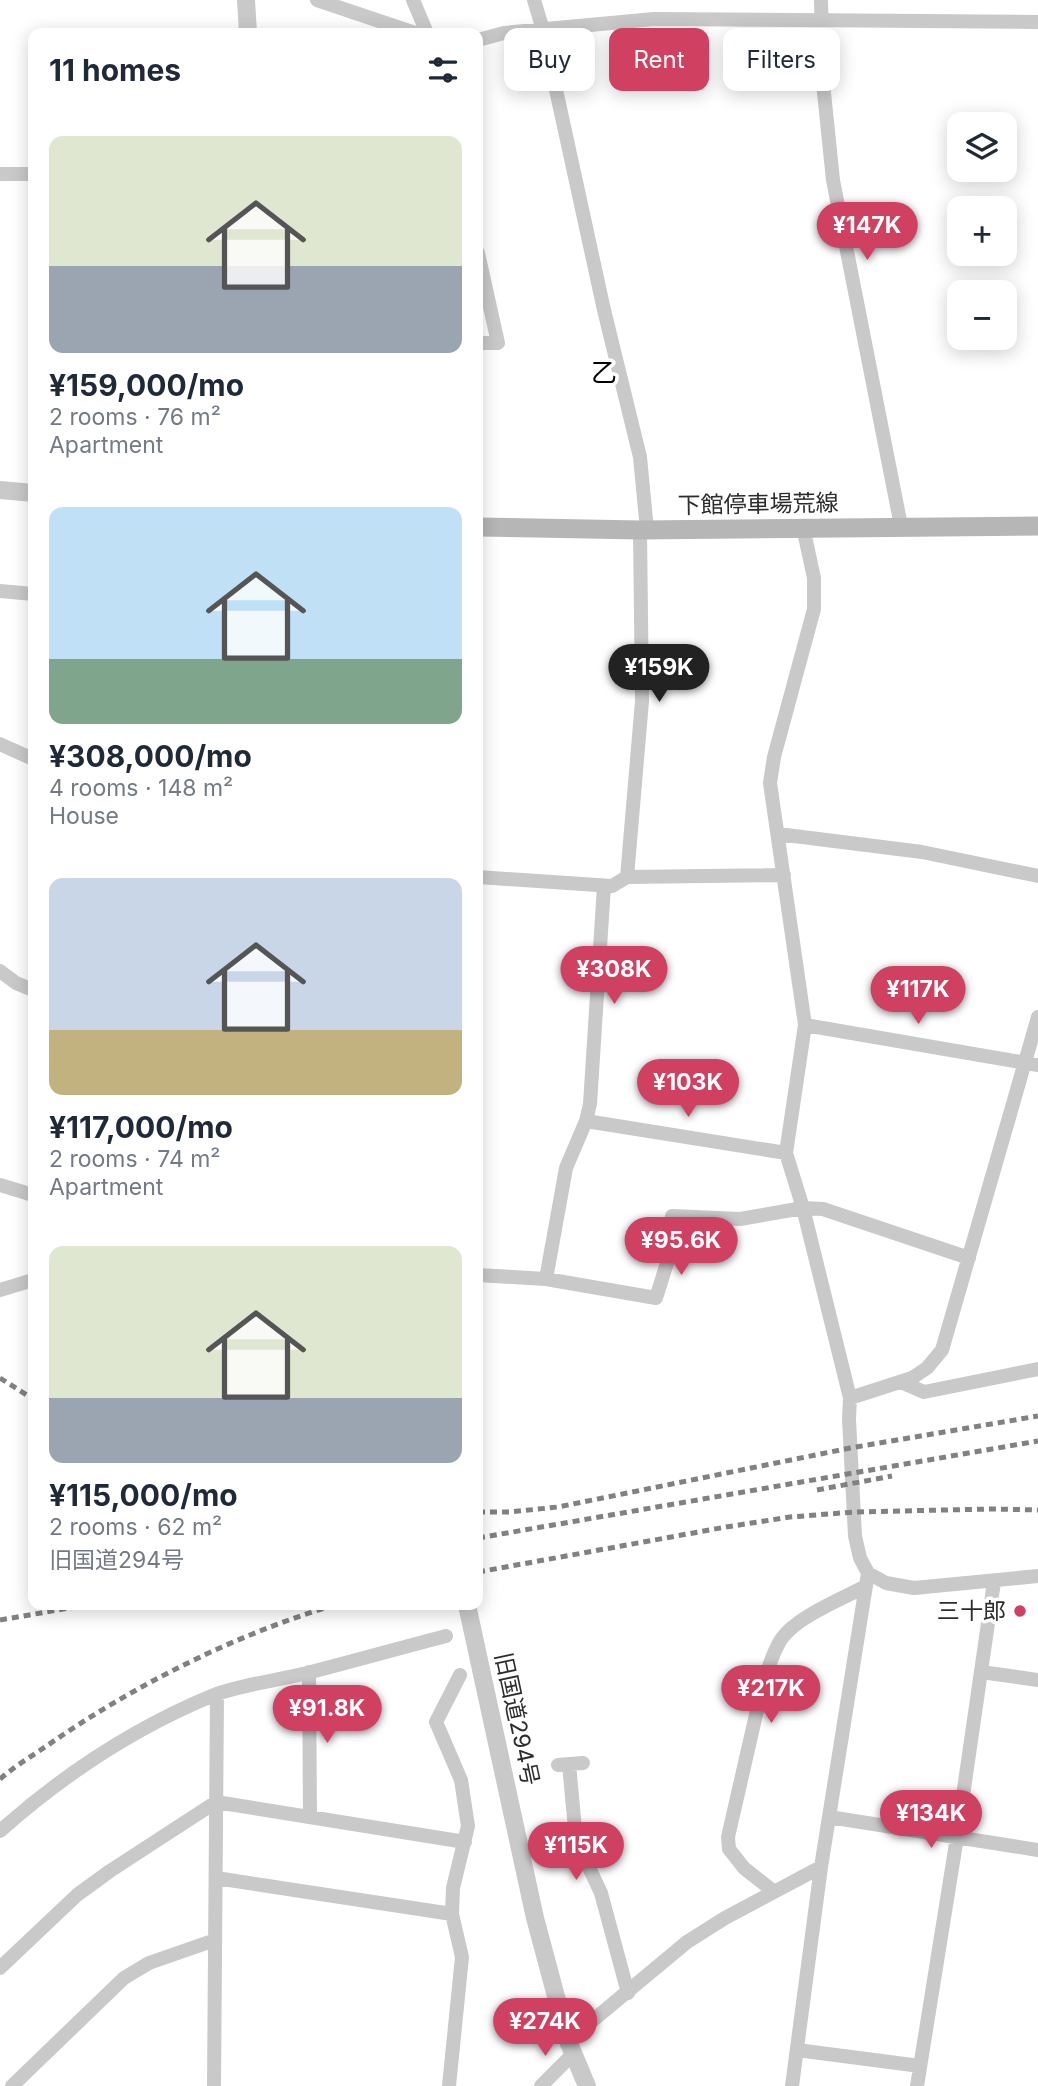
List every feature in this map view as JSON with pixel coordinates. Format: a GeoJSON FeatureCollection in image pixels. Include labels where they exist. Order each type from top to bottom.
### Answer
{"type":"FeatureCollection","features":[{"type":"Feature","properties":{"kind":"main road","name":"下館停車場荒線"},"geometry":{"type":"LineString","coordinates":[[483,527],[644,530],[1038,526]]}},
{"type":"Feature","properties":{"kind":"street"},"geometry":{"type":"LineString","coordinates":[[246,0],[248,28]]}},
{"type":"Feature","properties":{"kind":"street"},"geometry":{"type":"LineString","coordinates":[[317,0],[400,28]]}},
{"type":"Feature","properties":{"kind":"street"},"geometry":{"type":"LineString","coordinates":[[413,0],[425,28]]}},
{"type":"Feature","properties":{"kind":"street"},"geometry":{"type":"LineString","coordinates":[[534,0],[542,28]]}},
{"type":"Feature","properties":{"kind":"street"},"geometry":{"type":"LineString","coordinates":[[821,0],[822,83],[833,180],[901,526]]}},
{"type":"Feature","properties":{"kind":"street"},"geometry":{"type":"LineString","coordinates":[[563,28],[654,19],[1038,22]]}},
{"type":"Feature","properties":{"kind":"street"},"geometry":{"type":"LineString","coordinates":[[483,39],[504,33]]}},
{"type":"Feature","properties":{"kind":"street"},"geometry":{"type":"LineString","coordinates":[[556,91],[604,310],[640,457],[644,530],[642,702],[627,877]]}},
{"type":"Feature","properties":{"kind":"street"},"geometry":{"type":"LineString","coordinates":[[0,174],[28,174]]}},
{"type":"Feature","properties":{"kind":"street"},"geometry":{"type":"LineString","coordinates":[[483,276],[498,343],[483,343]]}},
{"type":"Feature","properties":{"kind":"street"},"geometry":{"type":"LineString","coordinates":[[0,490],[28,493]]}},
{"type":"Feature","properties":{"kind":"street"},"geometry":{"type":"LineString","coordinates":[[792,2086],[821,1867],[867,1579],[855,1536],[850,1398],[803,1208],[786,1153],[805,1025],[770,783],[774,757],[814,609],[814,578],[803,527]]}},
{"type":"Feature","properties":{"kind":"street"},"geometry":{"type":"LineString","coordinates":[[0,591],[28,594]]}},
{"type":"Feature","properties":{"kind":"street"},"geometry":{"type":"LineString","coordinates":[[0,744],[28,757]]}},
{"type":"Feature","properties":{"kind":"street"},"geometry":{"type":"LineString","coordinates":[[778,834],[922,852],[1038,876]]}},
{"type":"Feature","properties":{"kind":"street"},"geometry":{"type":"LineString","coordinates":[[483,877],[612,886],[627,877],[784,875]]}},
{"type":"Feature","properties":{"kind":"street"},"geometry":{"type":"LineString","coordinates":[[546,1279],[566,1168],[586,1121],[590,1104],[604,886]]}},
{"type":"Feature","properties":{"kind":"street"},"geometry":{"type":"LineString","coordinates":[[0,971],[28,988]]}},
{"type":"Feature","properties":{"kind":"street"},"geometry":{"type":"LineString","coordinates":[[850,1398],[912,1378],[927,1368],[942,1350],[1005,1136],[1031,1063],[1038,1017]]}},
{"type":"Feature","properties":{"kind":"street"},"geometry":{"type":"LineString","coordinates":[[805,1025],[1031,1063]]}},
{"type":"Feature","properties":{"kind":"street"},"geometry":{"type":"LineString","coordinates":[[586,1121],[786,1153]]}},
{"type":"Feature","properties":{"kind":"street"},"geometry":{"type":"LineString","coordinates":[[0,1185],[28,1193]]}},
{"type":"Feature","properties":{"kind":"street"},"geometry":{"type":"LineString","coordinates":[[483,1275],[546,1279],[656,1298],[667,1262],[672,1216],[740,1219],[803,1208],[824,1209],[969,1258]]}},
{"type":"Feature","properties":{"kind":"street"},"geometry":{"type":"LineString","coordinates":[[0,1290],[28,1278]]}},
{"type":"Feature","properties":{"kind":"street"},"geometry":{"type":"LineString","coordinates":[[901,1382],[924,1392],[1038,1369]]}},
{"type":"Feature","properties":{"kind":"street"},"geometry":{"type":"LineString","coordinates":[[773,1891],[744,1868],[729,1849],[728,1838],[763,1684],[783,1637],[809,1616],[867,1579],[914,1588],[1038,1576]]}},
{"type":"Feature","properties":{"kind":"street"},"geometry":{"type":"LineString","coordinates":[[917,2086],[994,1582]]}},
{"type":"Feature","properties":{"kind":"street","name":"旧国道294号"},"geometry":{"type":"LineString","coordinates":[[468,1610],[535,1918],[571,2048],[587,2086]]}},
{"type":"Feature","properties":{"kind":"street"},"geometry":{"type":"LineString","coordinates":[[0,1831],[28,1806],[78,1769],[146,1727],[216,1694],[446,1636]]}},
{"type":"Feature","properties":{"kind":"street"},"geometry":{"type":"LineString","coordinates":[[309,1672],[310,1817]]}},
{"type":"Feature","properties":{"kind":"street"},"geometry":{"type":"LineString","coordinates":[[981,1672],[1038,1681]]}},
{"type":"Feature","properties":{"kind":"street"},"geometry":{"type":"LineString","coordinates":[[449,2086],[462,1957],[452,1914],[453,1888],[468,1826],[461,1780],[436,1721],[460,1675]]}},
{"type":"Feature","properties":{"kind":"street"},"geometry":{"type":"LineString","coordinates":[[214,2086],[216,1694]]}},
{"type":"Feature","properties":{"kind":"street"},"geometry":{"type":"LineString","coordinates":[[570,1764],[576,1840],[601,1894],[628,1993]]}},
{"type":"Feature","properties":{"kind":"street"},"geometry":{"type":"LineString","coordinates":[[0,1968],[77,1895],[216,1802],[465,1842]]}},
{"type":"Feature","properties":{"kind":"street"},"geometry":{"type":"LineString","coordinates":[[829,1816],[1038,1850]]}},
{"type":"Feature","properties":{"kind":"street"},"geometry":{"type":"LineString","coordinates":[[541,2086],[571,2048],[628,1993],[687,1942],[773,1891],[821,1867]]}},
{"type":"Feature","properties":{"kind":"street"},"geometry":{"type":"LineString","coordinates":[[216,1878],[452,1914]]}},
{"type":"Feature","properties":{"kind":"street"},"geometry":{"type":"LineString","coordinates":[[12,2086],[124,1978],[149,1963],[215,1940]]}},
{"type":"Feature","properties":{"kind":"street"},"geometry":{"type":"LineString","coordinates":[[797,2050],[920,2066]]}},
{"type":"Feature","properties":{"kind":"railway"},"geometry":{"type":"LineString","coordinates":[[0,1378],[28,1396]]}},
{"type":"Feature","properties":{"kind":"railway"},"geometry":{"type":"LineString","coordinates":[[483,1512],[558,1507],[850,1448],[1038,1416]]}},
{"type":"Feature","properties":{"kind":"railway"},"geometry":{"type":"LineString","coordinates":[[483,1537],[1038,1441]]}},
{"type":"Feature","properties":{"kind":"railway"},"geometry":{"type":"LineString","coordinates":[[817,1490],[892,1476]]}},
{"type":"Feature","properties":{"kind":"railway"},"geometry":{"type":"LineString","coordinates":[[483,1571],[790,1517],[854,1512],[1038,1510]]}},
{"type":"Feature","properties":{"kind":"railway"},"geometry":{"type":"LineString","coordinates":[[0,1620],[58,1610]]}},
{"type":"Feature","properties":{"kind":"railway"},"geometry":{"type":"LineString","coordinates":[[0,1779],[81,1723],[150,1682],[223,1646],[320,1610]]}},
{"type":"Feature","properties":{"kind":"place","name":"三十郎"},"geometry":{"type":"Point","coordinates":[1020,1611]}},
{"type":"Feature","properties":{"kind":"district","name":"乙"},"geometry":{"type":"Point","coordinates":[604,373]}}]}
